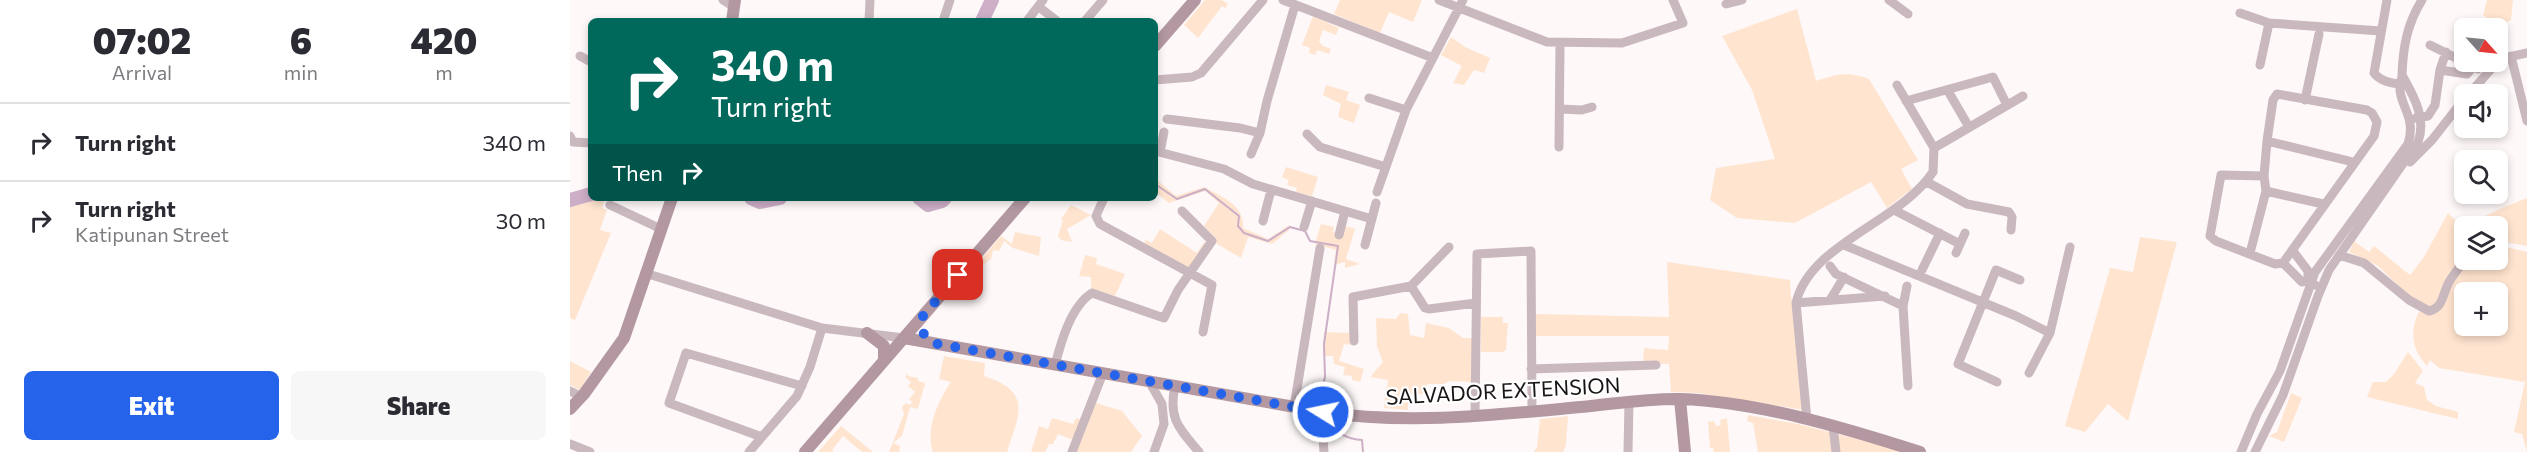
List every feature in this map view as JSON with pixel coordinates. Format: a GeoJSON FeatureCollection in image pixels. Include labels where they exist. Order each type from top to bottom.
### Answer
{"type":"FeatureCollection","features":[{"type":"Feature","properties":{"kind":"main road"},"geometry":{"type":"LineString","coordinates":[[1158,43],[1195,0]]}},
{"type":"Feature","properties":{"kind":"main road"},"geometry":{"type":"LineString","coordinates":[[570,409],[576,394],[624,338],[659,228],[671,201]]}},
{"type":"Feature","properties":{"kind":"main road"},"geometry":{"type":"LineString","coordinates":[[805,452],[1021,201]]}},
{"type":"Feature","properties":{"kind":"main road"},"geometry":{"type":"LineString","coordinates":[[923,316],[923,333],[932,343]]}},
{"type":"Feature","properties":{"kind":"main road"},"geometry":{"type":"LineString","coordinates":[[867,333],[884,346],[884,361]]}},
{"type":"Feature","properties":{"kind":"main road","name":"SALVADOR EXTENSION"},"geometry":{"type":"LineString","coordinates":[[904,338],[1325,412],[1403,419],[1475,416],[1680,399],[1732,405],[1806,420],[1920,452]]}},
{"type":"Feature","properties":{"kind":"main road"},"geometry":{"type":"LineString","coordinates":[[1680,399],[1685,452]]}},
{"type":"Feature","properties":{"kind":"street"},"geometry":{"type":"LineString","coordinates":[[723,0],[734,4]]}},
{"type":"Feature","properties":{"kind":"street"},"geometry":{"type":"LineString","coordinates":[[869,18],[870,0]]}},
{"type":"Feature","properties":{"kind":"street"},"geometry":{"type":"LineString","coordinates":[[944,18],[950,0]]}},
{"type":"Feature","properties":{"kind":"street"},"geometry":{"type":"LineString","coordinates":[[1088,18],[1103,0]]}},
{"type":"Feature","properties":{"kind":"street"},"geometry":{"type":"LineString","coordinates":[[1158,78],[1192,77],[1201,73],[1263,0]]}},
{"type":"Feature","properties":{"kind":"street"},"geometry":{"type":"LineString","coordinates":[[1283,0],[1433,58]]}},
{"type":"Feature","properties":{"kind":"street"},"geometry":{"type":"LineString","coordinates":[[1439,0],[1462,4],[1547,42],[1560,44],[1622,43],[1683,23],[1673,0]]}},
{"type":"Feature","properties":{"kind":"street"},"geometry":{"type":"LineString","coordinates":[[1726,4],[1742,0]]}},
{"type":"Feature","properties":{"kind":"street"},"geometry":{"type":"LineString","coordinates":[[1889,0],[1908,14]]}},
{"type":"Feature","properties":{"kind":"street"},"geometry":{"type":"LineString","coordinates":[[2387,0],[2374,73],[2378,78],[2403,80]]}},
{"type":"Feature","properties":{"kind":"street"},"geometry":{"type":"LineString","coordinates":[[2255,452],[2283,395],[2321,288],[2339,255],[2402,160],[2408,144],[2411,134],[2410,118],[2399,92],[2403,80],[2406,36],[2422,0]]}},
{"type":"Feature","properties":{"kind":"street"},"geometry":{"type":"LineString","coordinates":[[1029,18],[1041,3],[1054,18]]}},
{"type":"Feature","properties":{"kind":"street"},"geometry":{"type":"LineString","coordinates":[[1377,192],[1406,110],[1462,4]]}},
{"type":"Feature","properties":{"kind":"street"},"geometry":{"type":"LineString","coordinates":[[1251,154],[1260,133],[1295,5]]}},
{"type":"Feature","properties":{"kind":"street"},"geometry":{"type":"LineString","coordinates":[[2240,13],[2269,23],[2312,28],[2381,31]]}},
{"type":"Feature","properties":{"kind":"street"},"geometry":{"type":"LineString","coordinates":[[2260,65],[2269,23]]}},
{"type":"Feature","properties":{"kind":"street"},"geometry":{"type":"LineString","coordinates":[[2305,100],[2319,34]]}},
{"type":"Feature","properties":{"kind":"street"},"geometry":{"type":"LineString","coordinates":[[1559,147],[1560,44]]}},
{"type":"Feature","properties":{"kind":"street"},"geometry":{"type":"LineString","coordinates":[[2430,45],[2476,68],[2467,74],[2440,70]]}},
{"type":"Feature","properties":{"kind":"street"},"geometry":{"type":"LineString","coordinates":[[2410,118],[2427,116],[2435,105],[2440,70],[2446,52]]}},
{"type":"Feature","properties":{"kind":"street"},"geometry":{"type":"LineString","coordinates":[[2478,84],[2500,59],[2527,53]]}},
{"type":"Feature","properties":{"kind":"street"},"geometry":{"type":"LineString","coordinates":[[580,56],[588,60]]}},
{"type":"Feature","properties":{"kind":"street"},"geometry":{"type":"LineString","coordinates":[[2511,56],[2527,121]]}},
{"type":"Feature","properties":{"kind":"street"},"geometry":{"type":"LineString","coordinates":[[1906,101],[1993,77],[2007,105]]}},
{"type":"Feature","properties":{"kind":"street"},"geometry":{"type":"LineString","coordinates":[[2241,452],[2283,362],[2309,281],[2373,189],[2418,142],[2422,132],[2421,118],[2403,80]]}},
{"type":"Feature","properties":{"kind":"street"},"geometry":{"type":"LineString","coordinates":[[1806,420],[1796,303],[1799,291],[1808,274],[1893,210],[1927,182],[1933,172],[1934,148],[1897,85]]}},
{"type":"Feature","properties":{"kind":"street"},"geometry":{"type":"LineString","coordinates":[[1948,91],[1969,127]]}},
{"type":"Feature","properties":{"kind":"street"},"geometry":{"type":"LineString","coordinates":[[2250,253],[2266,191],[2264,176],[2267,141],[2273,100],[2277,94],[2360,108],[2372,113],[2377,122],[2374,136],[2353,162],[2283,263],[2275,264],[2216,242],[2210,236],[2221,175],[2264,176]]}},
{"type":"Feature","properties":{"kind":"street"},"geometry":{"type":"LineString","coordinates":[[1934,148],[2023,96]]}},
{"type":"Feature","properties":{"kind":"street"},"geometry":{"type":"LineString","coordinates":[[1369,98],[1406,110]]}},
{"type":"Feature","properties":{"kind":"street"},"geometry":{"type":"LineString","coordinates":[[1561,109],[1582,110],[1592,106]]}},
{"type":"Feature","properties":{"kind":"street"},"geometry":{"type":"LineString","coordinates":[[2402,160],[2414,159],[2454,111]]}},
{"type":"Feature","properties":{"kind":"street"},"geometry":{"type":"LineString","coordinates":[[1167,119],[1240,128],[1260,133]]}},
{"type":"Feature","properties":{"kind":"street"},"geometry":{"type":"LineString","coordinates":[[1158,149],[1164,132]]}},
{"type":"Feature","properties":{"kind":"street"},"geometry":{"type":"LineString","coordinates":[[1307,134],[1320,147],[1386,167]]}},
{"type":"Feature","properties":{"kind":"street"},"geometry":{"type":"LineString","coordinates":[[570,136],[573,141],[588,143]]}},
{"type":"Feature","properties":{"kind":"street"},"geometry":{"type":"LineString","coordinates":[[2267,141],[2353,162]]}},
{"type":"Feature","properties":{"kind":"street"},"geometry":{"type":"LineString","coordinates":[[1158,152],[1224,169],[1247,182],[1372,219]]}},
{"type":"Feature","properties":{"kind":"street"},"geometry":{"type":"LineString","coordinates":[[1927,182],[1967,204],[2009,212],[2012,217],[2011,230]]}},
{"type":"Feature","properties":{"kind":"street"},"geometry":{"type":"LineString","coordinates":[[1263,221],[1271,190]]}},
{"type":"Feature","properties":{"kind":"street"},"geometry":{"type":"LineString","coordinates":[[2266,191],[2323,204]]}},
{"type":"Feature","properties":{"kind":"street"},"geometry":{"type":"LineString","coordinates":[[1103,201],[1096,216],[1100,224],[1212,285],[1203,332]]}},
{"type":"Feature","properties":{"kind":"street"},"geometry":{"type":"LineString","coordinates":[[1304,227],[1312,201]]}},
{"type":"Feature","properties":{"kind":"street"},"geometry":{"type":"LineString","coordinates":[[1365,245],[1376,203]]}},
{"type":"Feature","properties":{"kind":"street"},"geometry":{"type":"LineString","coordinates":[[610,205],[659,228]]}},
{"type":"Feature","properties":{"kind":"street"},"geometry":{"type":"LineString","coordinates":[[1893,210],[1940,233],[1958,248],[1965,233]]}},
{"type":"Feature","properties":{"kind":"street"},"geometry":{"type":"LineString","coordinates":[[1055,365],[1064,332],[1086,297],[1092,293],[1164,318],[1178,290],[1212,241],[1182,211]]}},
{"type":"Feature","properties":{"kind":"street"},"geometry":{"type":"LineString","coordinates":[[1339,235],[1345,211]]}},
{"type":"Feature","properties":{"kind":"street"},"geometry":{"type":"LineString","coordinates":[[1922,270],[1940,233]]}},
{"type":"Feature","properties":{"kind":"street"},"geometry":{"type":"LineString","coordinates":[[1844,245],[1982,304],[2016,316],[2050,333]]}},
{"type":"Feature","properties":{"kind":"street"},"geometry":{"type":"LineString","coordinates":[[1354,341],[1353,297],[1411,286],[1449,247]]}},
{"type":"Feature","properties":{"kind":"street"},"geometry":{"type":"LineString","coordinates":[[2030,374],[2050,333],[2070,247]]}},
{"type":"Feature","properties":{"kind":"street"},"geometry":{"type":"LineString","coordinates":[[1294,407],[1320,248]]}},
{"type":"Feature","properties":{"kind":"street"},"geometry":{"type":"LineString","coordinates":[[1475,416],[1477,254],[1531,251],[1532,411]]}},
{"type":"Feature","properties":{"kind":"street"},"geometry":{"type":"LineString","coordinates":[[2293,251],[2308,271],[2309,281]]}},
{"type":"Feature","properties":{"kind":"street"},"geometry":{"type":"LineString","coordinates":[[2339,255],[2364,263],[2409,300],[2429,311],[2439,307],[2448,284],[2458,270]]}},
{"type":"Feature","properties":{"kind":"street"},"geometry":{"type":"LineString","coordinates":[[2283,263],[2302,282],[2309,281],[2321,288]]}},
{"type":"Feature","properties":{"kind":"street"},"geometry":{"type":"LineString","coordinates":[[1830,266],[1836,274],[1903,306]]}},
{"type":"Feature","properties":{"kind":"street"},"geometry":{"type":"LineString","coordinates":[[1997,382],[1958,364],[1996,270],[2020,280]]}},
{"type":"Feature","properties":{"kind":"street"},"geometry":{"type":"LineString","coordinates":[[645,273],[822,328],[904,338]]}},
{"type":"Feature","properties":{"kind":"street"},"geometry":{"type":"LineString","coordinates":[[1830,300],[1844,277]]}},
{"type":"Feature","properties":{"kind":"street"},"geometry":{"type":"LineString","coordinates":[[1411,286],[1425,308],[1476,303]]}},
{"type":"Feature","properties":{"kind":"street"},"geometry":{"type":"LineString","coordinates":[[1907,286],[1903,306],[1908,386]]}},
{"type":"Feature","properties":{"kind":"street"},"geometry":{"type":"LineString","coordinates":[[1796,303],[1885,296]]}},
{"type":"Feature","properties":{"kind":"street"},"geometry":{"type":"LineString","coordinates":[[749,452],[791,405],[802,386],[822,328]]}},
{"type":"Feature","properties":{"kind":"street"},"geometry":{"type":"LineString","coordinates":[[762,437],[669,403],[686,353],[802,386]]}},
{"type":"Feature","properties":{"kind":"street"},"geometry":{"type":"LineString","coordinates":[[2283,362],[2294,365]]}},
{"type":"Feature","properties":{"kind":"street"},"geometry":{"type":"LineString","coordinates":[[1531,369],[1656,365]]}},
{"type":"Feature","properties":{"kind":"street"},"geometry":{"type":"LineString","coordinates":[[1072,452],[1103,373]]}},
{"type":"Feature","properties":{"kind":"street"},"geometry":{"type":"LineString","coordinates":[[1149,381],[1162,404],[1164,424],[1154,452]]}},
{"type":"Feature","properties":{"kind":"street"},"geometry":{"type":"LineString","coordinates":[[1175,386],[1171,404],[1175,418],[1182,431],[1200,452]]}},
{"type":"Feature","properties":{"kind":"street"},"geometry":{"type":"LineString","coordinates":[[1628,452],[1629,402]]}},
{"type":"Feature","properties":{"kind":"street"},"geometry":{"type":"LineString","coordinates":[[1324,452],[1325,412]]}},
{"type":"Feature","properties":{"kind":"street"},"geometry":{"type":"LineString","coordinates":[[1833,426],[1836,452]]}},
{"type":"Feature","properties":{"kind":"street"},"geometry":{"type":"LineString","coordinates":[[570,444],[590,452]]}},
{"type":"Feature","properties":{"kind":"shaded area"},"geometry":{"type":"Polygon","coordinates":[[[1205,0],[1222,0],[1228,4],[1225,8],[1222,6],[1198,38],[1184,25],[1205,0]]]}},
{"type":"Feature","properties":{"kind":"shaded area"},"geometry":{"type":"Polygon","coordinates":[[[1340,0],[1422,0],[1413,22],[1389,12],[1380,33],[1334,14],[1340,0]]]}},
{"type":"Feature","properties":{"kind":"shaded area"},"geometry":{"type":"Polygon","coordinates":[[[2487,0],[2513,0],[2511,20],[2508,22],[2508,18],[2487,18],[2483,15],[2487,0]]]}},
{"type":"Feature","properties":{"kind":"shaded area"},"geometry":{"type":"Polygon","coordinates":[[[1797,9],[1816,81],[1842,74],[1869,79],[1918,160],[1901,169],[1912,189],[1887,208],[1871,182],[1795,223],[1737,218],[1710,200],[1716,168],[1775,159],[1752,90],[1722,36],[1797,9]]]}},
{"type":"Feature","properties":{"kind":"shaded area"},"geometry":{"type":"Polygon","coordinates":[[[1313,16],[1339,28],[1336,35],[1323,30],[1319,41],[1323,46],[1331,49],[1329,54],[1317,50],[1316,55],[1309,53],[1310,48],[1302,45],[1313,16]]]}},
{"type":"Feature","properties":{"kind":"shaded area"},"geometry":{"type":"Polygon","coordinates":[[[1451,37],[1465,47],[1490,58],[1484,73],[1474,70],[1464,85],[1453,83],[1462,66],[1441,55],[1451,37]]]}},
{"type":"Feature","properties":{"kind":"shaded area"},"geometry":{"type":"Polygon","coordinates":[[[1326,85],[1349,92],[1346,100],[1360,105],[1354,123],[1338,117],[1341,104],[1323,95],[1326,85]]]}},
{"type":"Feature","properties":{"kind":"shaded area"},"geometry":{"type":"Polygon","coordinates":[[[1286,167],[1318,177],[1312,196],[1296,192],[1297,188],[1287,185],[1289,180],[1282,177],[1286,167]]]}},
{"type":"Feature","properties":{"kind":"shaded area"},"geometry":{"type":"Polygon","coordinates":[[[1158,181],[1176,196],[1204,187],[1218,194],[1240,213],[1243,228],[1268,239],[1289,225],[1289,230],[1272,244],[1248,237],[1241,258],[1217,244],[1215,237],[1204,226],[1219,203],[1205,191],[1169,203],[1158,194],[1158,181]]]}},
{"type":"Feature","properties":{"kind":"shaded area"},"geometry":{"type":"Polygon","coordinates":[[[2527,198],[2527,246],[2508,243],[2508,216],[2485,216],[2527,198]]]}},
{"type":"Feature","properties":{"kind":"shaded area"},"geometry":{"type":"Polygon","coordinates":[[[588,200],[604,201],[602,208],[607,210],[600,230],[611,233],[575,320],[570,318],[570,204],[588,200]]]}},
{"type":"Feature","properties":{"kind":"shaded area"},"geometry":{"type":"Polygon","coordinates":[[[1071,205],[1091,215],[1067,229],[1072,242],[1061,240],[1058,236],[1063,220],[1061,219],[1071,205]]]}},
{"type":"Feature","properties":{"kind":"shaded area"},"geometry":{"type":"Polygon","coordinates":[[[2448,213],[2454,219],[2455,270],[2433,307],[2415,301],[2378,266],[2349,252],[2354,241],[2369,252],[2374,246],[2410,275],[2424,257],[2448,213]]]}},
{"type":"Feature","properties":{"kind":"shaded area"},"geometry":{"type":"Polygon","coordinates":[[[1321,224],[1334,227],[1333,232],[1338,233],[1341,225],[1355,229],[1346,259],[1360,264],[1345,268],[1345,262],[1334,265],[1336,250],[1315,244],[1321,224]]]}},
{"type":"Feature","properties":{"kind":"shaded area"},"geometry":{"type":"Polygon","coordinates":[[[1160,229],[1197,253],[1204,242],[1207,244],[1189,270],[1144,243],[1146,240],[1152,243],[1160,229]]]}},
{"type":"Feature","properties":{"kind":"shaded area"},"geometry":{"type":"Polygon","coordinates":[[[1015,232],[1041,237],[1039,256],[1013,248],[1004,241],[999,251],[993,250],[991,259],[978,269],[975,266],[1001,236],[1012,244],[1015,232]]]}},
{"type":"Feature","properties":{"kind":"shaded area"},"geometry":{"type":"Polygon","coordinates":[[[2140,237],[2177,242],[2128,421],[2108,404],[2085,432],[2065,426],[2110,268],[2133,272],[2140,237]]]}},
{"type":"Feature","properties":{"kind":"shaded area"},"geometry":{"type":"Polygon","coordinates":[[[2508,247],[2527,252],[2527,452],[2522,434],[2514,432],[2525,382],[2439,368],[2430,360],[2427,366],[2415,347],[2413,333],[2419,312],[2426,312],[2448,291],[2462,270],[2508,270],[2508,247]]]}},
{"type":"Feature","properties":{"kind":"shaded area"},"geometry":{"type":"Polygon","coordinates":[[[1085,255],[1097,258],[1096,264],[1125,274],[1115,296],[1091,289],[1091,277],[1079,276],[1085,255]]]}},
{"type":"Feature","properties":{"kind":"shaded area"},"geometry":{"type":"Polygon","coordinates":[[[1667,262],[1790,280],[1791,298],[1795,304],[1804,410],[1698,393],[1671,392],[1669,364],[1643,363],[1644,348],[1668,350],[1669,336],[1534,336],[1535,314],[1669,317],[1667,262]]]}},
{"type":"Feature","properties":{"kind":"shaded area"},"geometry":{"type":"Polygon","coordinates":[[[1400,313],[1408,314],[1410,335],[1424,338],[1426,323],[1449,328],[1463,338],[1472,338],[1473,382],[1449,381],[1444,384],[1427,384],[1427,393],[1431,394],[1431,400],[1425,400],[1424,394],[1408,394],[1408,410],[1384,408],[1388,380],[1370,377],[1383,362],[1377,347],[1376,318],[1396,319],[1400,313]]]}},
{"type":"Feature","properties":{"kind":"shaded area"},"geometry":{"type":"Polygon","coordinates":[[[1481,317],[1503,317],[1503,323],[1508,323],[1506,350],[1481,352],[1481,317]]]}},
{"type":"Feature","properties":{"kind":"shaded area"},"geometry":{"type":"Polygon","coordinates":[[[1349,326],[1353,345],[1344,344],[1339,361],[1364,369],[1360,382],[1352,380],[1352,376],[1343,375],[1345,367],[1334,364],[1333,356],[1323,356],[1324,332],[1349,333],[1349,326]]]}},
{"type":"Feature","properties":{"kind":"shaded area"},"geometry":{"type":"Polygon","coordinates":[[[2408,352],[2423,371],[2415,383],[2424,387],[2427,400],[2436,406],[2458,412],[2458,419],[2367,397],[2373,382],[2386,382],[2408,352]]]}},
{"type":"Feature","properties":{"kind":"shaded area"},"geometry":{"type":"Polygon","coordinates":[[[944,356],[985,363],[984,376],[1000,382],[1016,397],[1018,415],[1007,452],[933,452],[931,435],[934,416],[951,382],[939,379],[944,356]]]}},
{"type":"Feature","properties":{"kind":"shaded area"},"geometry":{"type":"Polygon","coordinates":[[[570,361],[591,372],[580,390],[570,385],[570,361]]]}},
{"type":"Feature","properties":{"kind":"shaded area"},"geometry":{"type":"Polygon","coordinates":[[[908,373],[908,376],[918,378],[918,381],[925,383],[918,409],[910,407],[902,436],[893,443],[900,446],[899,452],[889,452],[904,414],[902,407],[906,403],[910,405],[912,402],[909,399],[915,392],[908,386],[911,382],[905,377],[908,373]]]}},
{"type":"Feature","properties":{"kind":"shaded area"},"geometry":{"type":"Polygon","coordinates":[[[2291,393],[2302,398],[2284,442],[2269,436],[2277,432],[2291,393]]]}},
{"type":"Feature","properties":{"kind":"shaded area"},"geometry":{"type":"Polygon","coordinates":[[[1096,403],[1122,411],[1142,436],[1131,452],[1075,452],[1096,403]]]}},
{"type":"Feature","properties":{"kind":"shaded area"},"geometry":{"type":"Polygon","coordinates":[[[1748,415],[1798,424],[1908,452],[1758,452],[1753,423],[1747,421],[1748,415]]]}},
{"type":"Feature","properties":{"kind":"shaded area"},"geometry":{"type":"Polygon","coordinates":[[[1568,416],[1566,445],[1563,452],[1534,452],[1537,447],[1540,419],[1568,416]]]}},
{"type":"Feature","properties":{"kind":"shaded area"},"geometry":{"type":"Polygon","coordinates":[[[1052,418],[1073,424],[1076,418],[1082,420],[1073,440],[1058,434],[1053,444],[1049,444],[1045,452],[1031,452],[1039,426],[1048,429],[1052,418]]]}},
{"type":"Feature","properties":{"kind":"shaded area"},"geometry":{"type":"Polygon","coordinates":[[[1727,418],[1730,452],[1714,452],[1713,448],[1710,448],[1708,422],[1714,421],[1716,426],[1721,425],[1720,420],[1727,418]]]}},
{"type":"Feature","properties":{"kind":"shaded area"},"geometry":{"type":"Polygon","coordinates":[[[841,426],[873,452],[862,452],[843,436],[832,450],[834,452],[818,452],[841,426]]]}},
{"type":"Feature","properties":{"kind":"waterway"},"geometry":{"type":"LineString","coordinates":[[983,18],[992,0]]}},
{"type":"Feature","properties":{"kind":"waterway"},"geometry":{"type":"LineString","coordinates":[[1158,186],[1177,199],[1205,189],[1239,216],[1238,226],[1244,233],[1268,241],[1290,227],[1305,231],[1310,241],[1338,246],[1324,344],[1325,377],[1319,398],[1322,408]]}},
{"type":"Feature","properties":{"kind":"waterway"},"geometry":{"type":"LineString","coordinates":[[570,200],[588,195]]}},
{"type":"Feature","properties":{"kind":"waterway"},"geometry":{"type":"LineString","coordinates":[[758,201],[765,201]]}},
{"type":"Feature","properties":{"kind":"waterway"},"geometry":{"type":"LineString","coordinates":[[923,201],[928,205],[942,201]]}},
{"type":"Feature","properties":{"kind":"waterway"},"geometry":{"type":"LineString","coordinates":[[1325,417],[1327,422],[1340,433],[1362,440],[1363,452]]}},
{"type":"Feature","properties":{"kind":"route"},"geometry":{"type":"LineString","coordinates":[[958,275],[923,316],[923,333],[932,343],[1323,412]]}}]}
